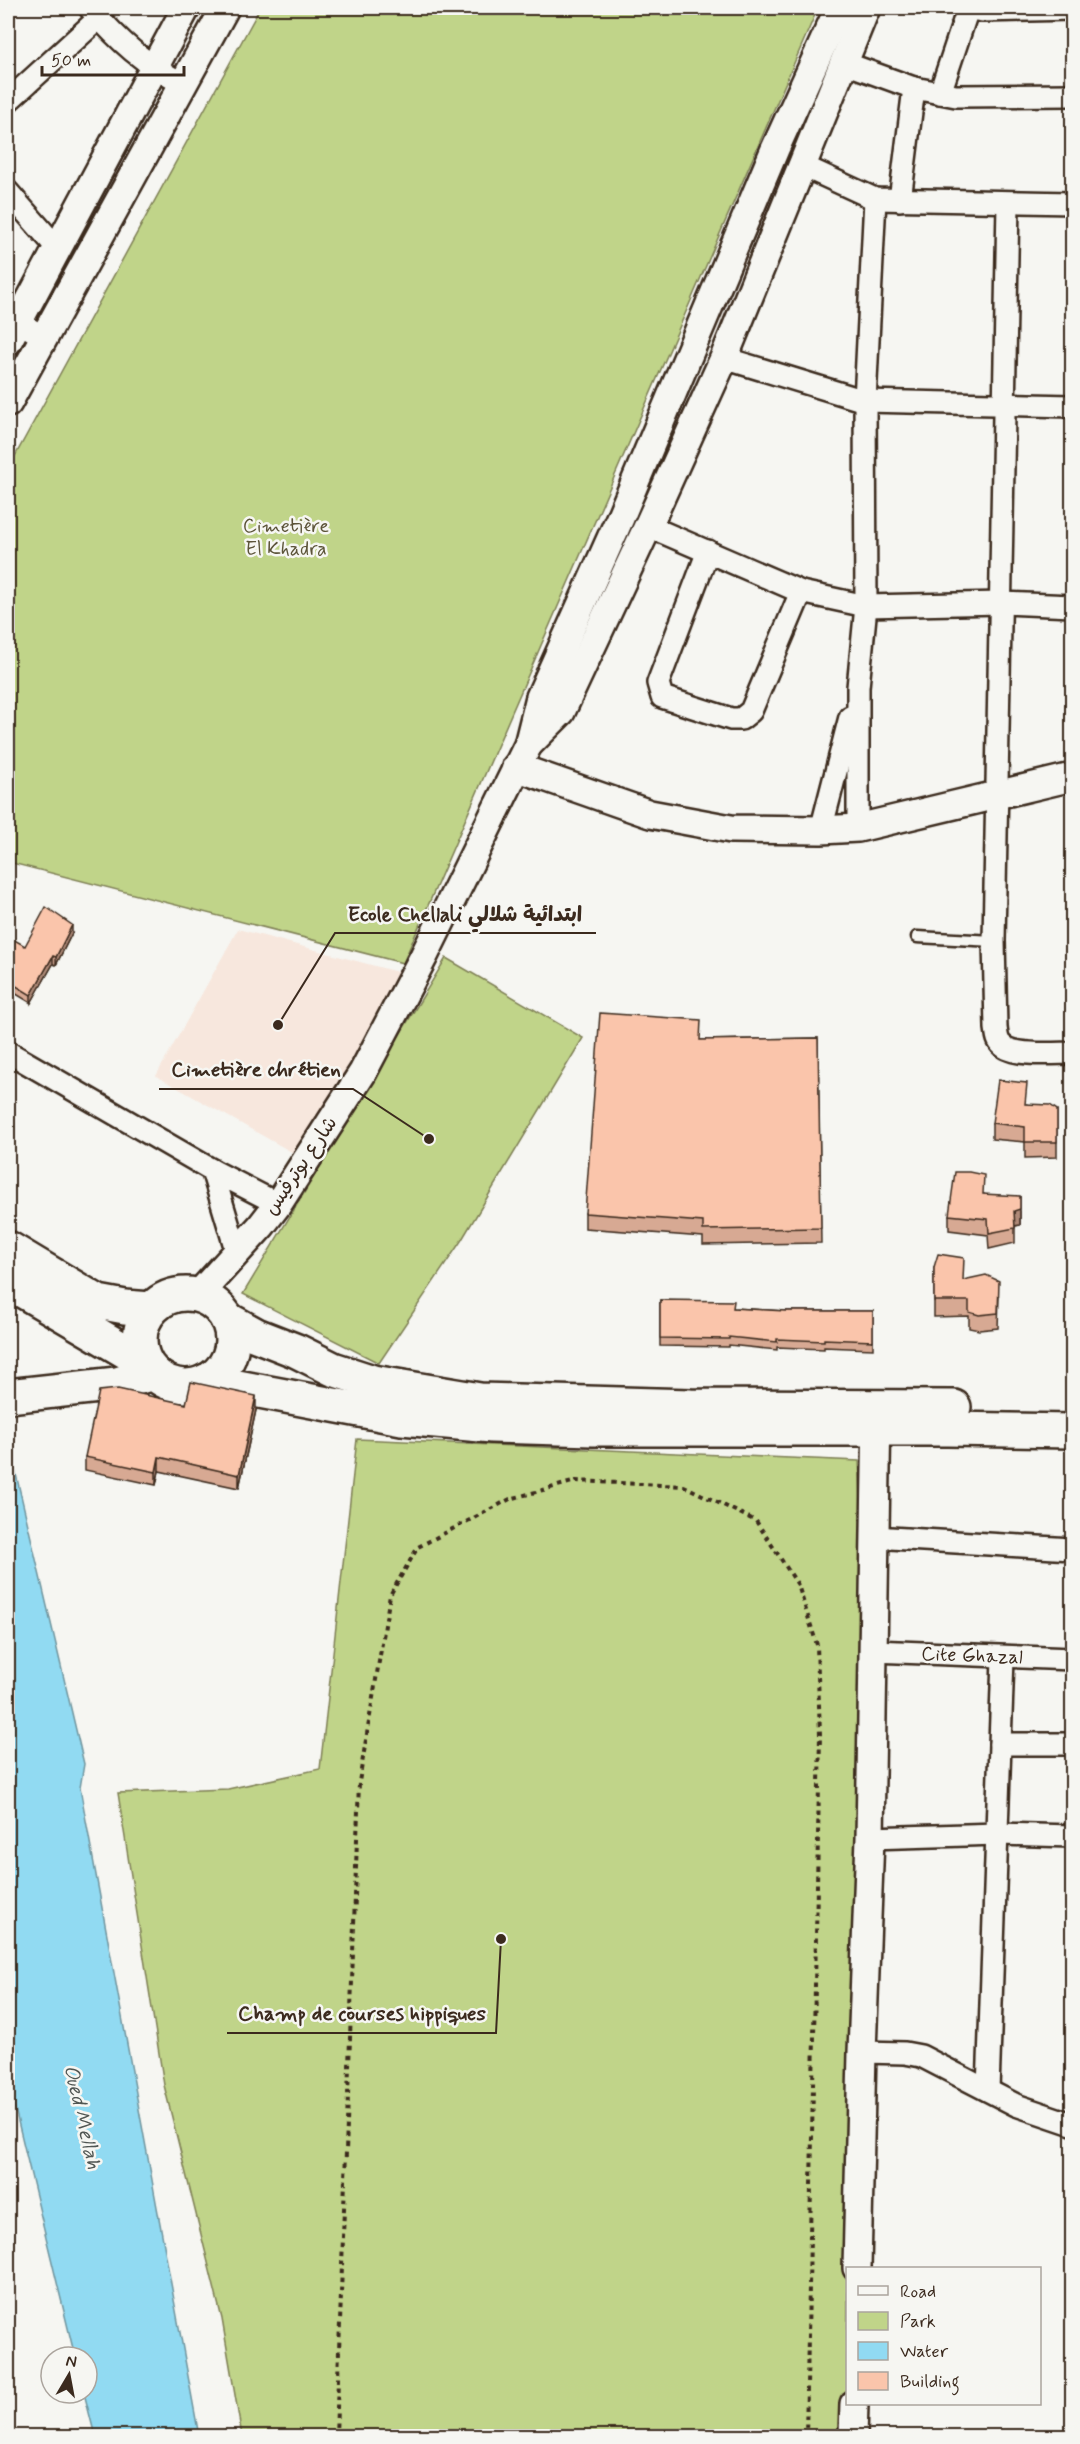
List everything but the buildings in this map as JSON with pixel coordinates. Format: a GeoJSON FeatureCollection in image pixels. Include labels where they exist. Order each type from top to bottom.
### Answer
{"type":"FeatureCollection","features":[{"type":"Feature","properties":{"kind":"main road"},"geometry":{"type":"LineString","coordinates":[[8,1248],[98,1302],[151,1309]]}},
{"type":"Feature","properties":{"kind":"main road"},"geometry":{"type":"LineString","coordinates":[[8,1282],[148,1365],[165,1381],[178,1386],[193,1386],[206,1381],[219,1372],[227,1360],[232,1346],[231,1331],[220,1308],[198,1295],[185,1293],[161,1300],[144,1319],[140,1332],[139,1345],[148,1365]]}},
{"type":"Feature","properties":{"kind":"main road"},"geometry":{"type":"LineString","coordinates":[[227,1319],[256,1335],[297,1351],[333,1369],[373,1382],[480,1400],[691,1406],[1072,1431]]}},
{"type":"Feature","properties":{"kind":"main road"},"geometry":{"type":"LineString","coordinates":[[8,1396],[117,1384],[148,1365]]}},
{"type":"Feature","properties":{"kind":"main road"},"geometry":{"type":"LineString","coordinates":[[206,1381],[243,1386],[290,1398],[402,1418],[492,1426],[605,1429],[1072,1409]]}},
{"type":"Feature","properties":{"kind":"street"},"geometry":{"type":"LineString","coordinates":[[44,337],[11,324],[58,249],[186,8]]}},
{"type":"Feature","properties":{"kind":"street"},"geometry":{"type":"LineString","coordinates":[[8,403],[225,8]]}},
{"type":"Feature","properties":{"kind":"street"},"geometry":{"type":"LineString","coordinates":[[522,756],[540,697],[620,518],[775,149],[839,8]]}},
{"type":"Feature","properties":{"kind":"street"},"geometry":{"type":"LineString","coordinates":[[522,756],[561,712],[648,525],[724,358],[866,8]]}},
{"type":"Feature","properties":{"kind":"street"},"geometry":{"type":"LineString","coordinates":[[939,93],[966,8],[982,11],[1072,9]]}},
{"type":"Feature","properties":{"kind":"street"},"geometry":{"type":"LineString","coordinates":[[8,101],[94,13],[119,41],[154,69],[183,84]]}},
{"type":"Feature","properties":{"kind":"street"},"geometry":{"type":"LineString","coordinates":[[845,63],[914,88],[956,96],[1072,95]]}},
{"type":"Feature","properties":{"kind":"street"},"geometry":{"type":"LineString","coordinates":[[900,200],[914,88]]}},
{"type":"Feature","properties":{"kind":"street"},"geometry":{"type":"LineString","coordinates":[[801,165],[875,199],[1072,203]]}},
{"type":"Feature","properties":{"kind":"street"},"geometry":{"type":"LineString","coordinates":[[8,192],[58,249]]}},
{"type":"Feature","properties":{"kind":"street"},"geometry":{"type":"LineString","coordinates":[[858,828],[858,687],[866,606],[865,400],[875,199]]}},
{"type":"Feature","properties":{"kind":"street"},"geometry":{"type":"LineString","coordinates":[[1008,203],[994,941],[996,1028],[1003,1046],[1027,1053],[1072,1053]]}},
{"type":"Feature","properties":{"kind":"street"},"geometry":{"type":"LineString","coordinates":[[724,358],[865,400],[1072,406]]}},
{"type":"Feature","properties":{"kind":"street"},"geometry":{"type":"LineString","coordinates":[[648,525],[801,592],[866,606],[1002,603],[1072,606]]}},
{"type":"Feature","properties":{"kind":"street"},"geometry":{"type":"LineString","coordinates":[[708,551],[658,683],[662,697],[731,719],[741,719],[751,711],[801,592]]}},
{"type":"Feature","properties":{"kind":"street"},"geometry":{"type":"LineString","coordinates":[[821,830],[858,687]]}},
{"type":"Feature","properties":{"kind":"street"},"geometry":{"type":"LineString","coordinates":[[522,756],[650,814],[731,829],[858,828],[1072,777]]}},
{"type":"Feature","properties":{"kind":"street","name":"شارع بوترفيس"},"geometry":{"type":"LineString","coordinates":[[198,1295],[278,1204],[363,1072],[424,956],[522,756]]}},
{"type":"Feature","properties":{"kind":"street"},"geometry":{"type":"LineString","coordinates":[[8,1052],[212,1170],[278,1204]]}},
{"type":"Feature","properties":{"kind":"street"},"geometry":{"type":"LineString","coordinates":[[212,1170],[237,1253]]}},
{"type":"Feature","properties":{"kind":"street"},"geometry":{"type":"LineString","coordinates":[[857,2267],[861,2052],[870,1838],[876,1418]]}},
{"type":"Feature","properties":{"kind":"street"},"geometry":{"type":"LineString","coordinates":[[874,1538],[1072,1550]]}},
{"type":"Feature","properties":{"kind":"street","name":"Cite Ghazal"},"geometry":{"type":"LineString","coordinates":[[873,1652],[1072,1659]]}},
{"type":"Feature","properties":{"kind":"street"},"geometry":{"type":"LineString","coordinates":[[988,2090],[1004,1658]]}},
{"type":"Feature","properties":{"kind":"street"},"geometry":{"type":"LineString","coordinates":[[1000,1744],[1072,1744]]}},
{"type":"Feature","properties":{"kind":"street"},"geometry":{"type":"LineString","coordinates":[[870,1838],[998,1834],[1072,1836]]}},
{"type":"Feature","properties":{"kind":"street"},"geometry":{"type":"LineString","coordinates":[[861,2052],[905,2053],[921,2056],[1016,2105],[1072,2124]]}},
{"type":"Feature","properties":{"kind":"street"},"geometry":{"type":"LineString","coordinates":[[853,2436],[854,2405]]}},
{"type":"Feature","properties":{"kind":"lane"},"geometry":{"type":"LineString","coordinates":[[917,937],[994,941]]}},
{"type":"Feature","properties":{"kind":"path"},"geometry":{"type":"LineString","coordinates":[[336,2436],[359,1782],[390,1595],[418,1547],[510,1499],[576,1481],[684,1486],[756,1521],[798,1585],[818,1645],[820,1735],[806,2436]]}},
{"type":"Feature","properties":{"kind":"shaded area"},"geometry":{"type":"Polygon","coordinates":[[[238,929],[401,973],[297,1155],[156,1076],[238,929]]]}},
{"type":"Feature","properties":{"kind":"green space","name":"Cimetière El Khadra"},"geometry":{"type":"Polygon","coordinates":[[[260,8],[818,8],[403,963],[8,862],[8,469],[260,8]]]}},
{"type":"Feature","properties":{"kind":"green space"},"geometry":{"type":"Polygon","coordinates":[[[446,958],[583,1038],[461,1241],[379,1363],[243,1294],[446,958]]]}},
{"type":"Feature","properties":{"kind":"green space"},"geometry":{"type":"Polygon","coordinates":[[[357,1439],[859,1461],[868,1640],[848,2267],[846,2267],[847,2436],[242,2436],[222,2319],[164,2085],[118,1793],[228,1789],[320,1769],[357,1439]]]}},
{"type":"Feature","properties":{"kind":"water","name":"Oued Mellah"},"geometry":{"type":"Polygon","coordinates":[[[8,1440],[84,1764],[80,1788],[199,2436],[95,2436],[87,2405],[99,2405],[99,2345],[72,2345],[8,2080],[8,1440]]]}},
{"type":"Feature","properties":{"kind":"place","name":"Ecole Chellali ابتدائية شلالي"},"geometry":{"type":"Point","coordinates":[278,1025]}},
{"type":"Feature","properties":{"kind":"place","name":"Cimetière chrétien"},"geometry":{"type":"Point","coordinates":[429,1139]}},
{"type":"Feature","properties":{"kind":"place","name":"Champ de courses hippiques"},"geometry":{"type":"Point","coordinates":[501,1939]}}]}
